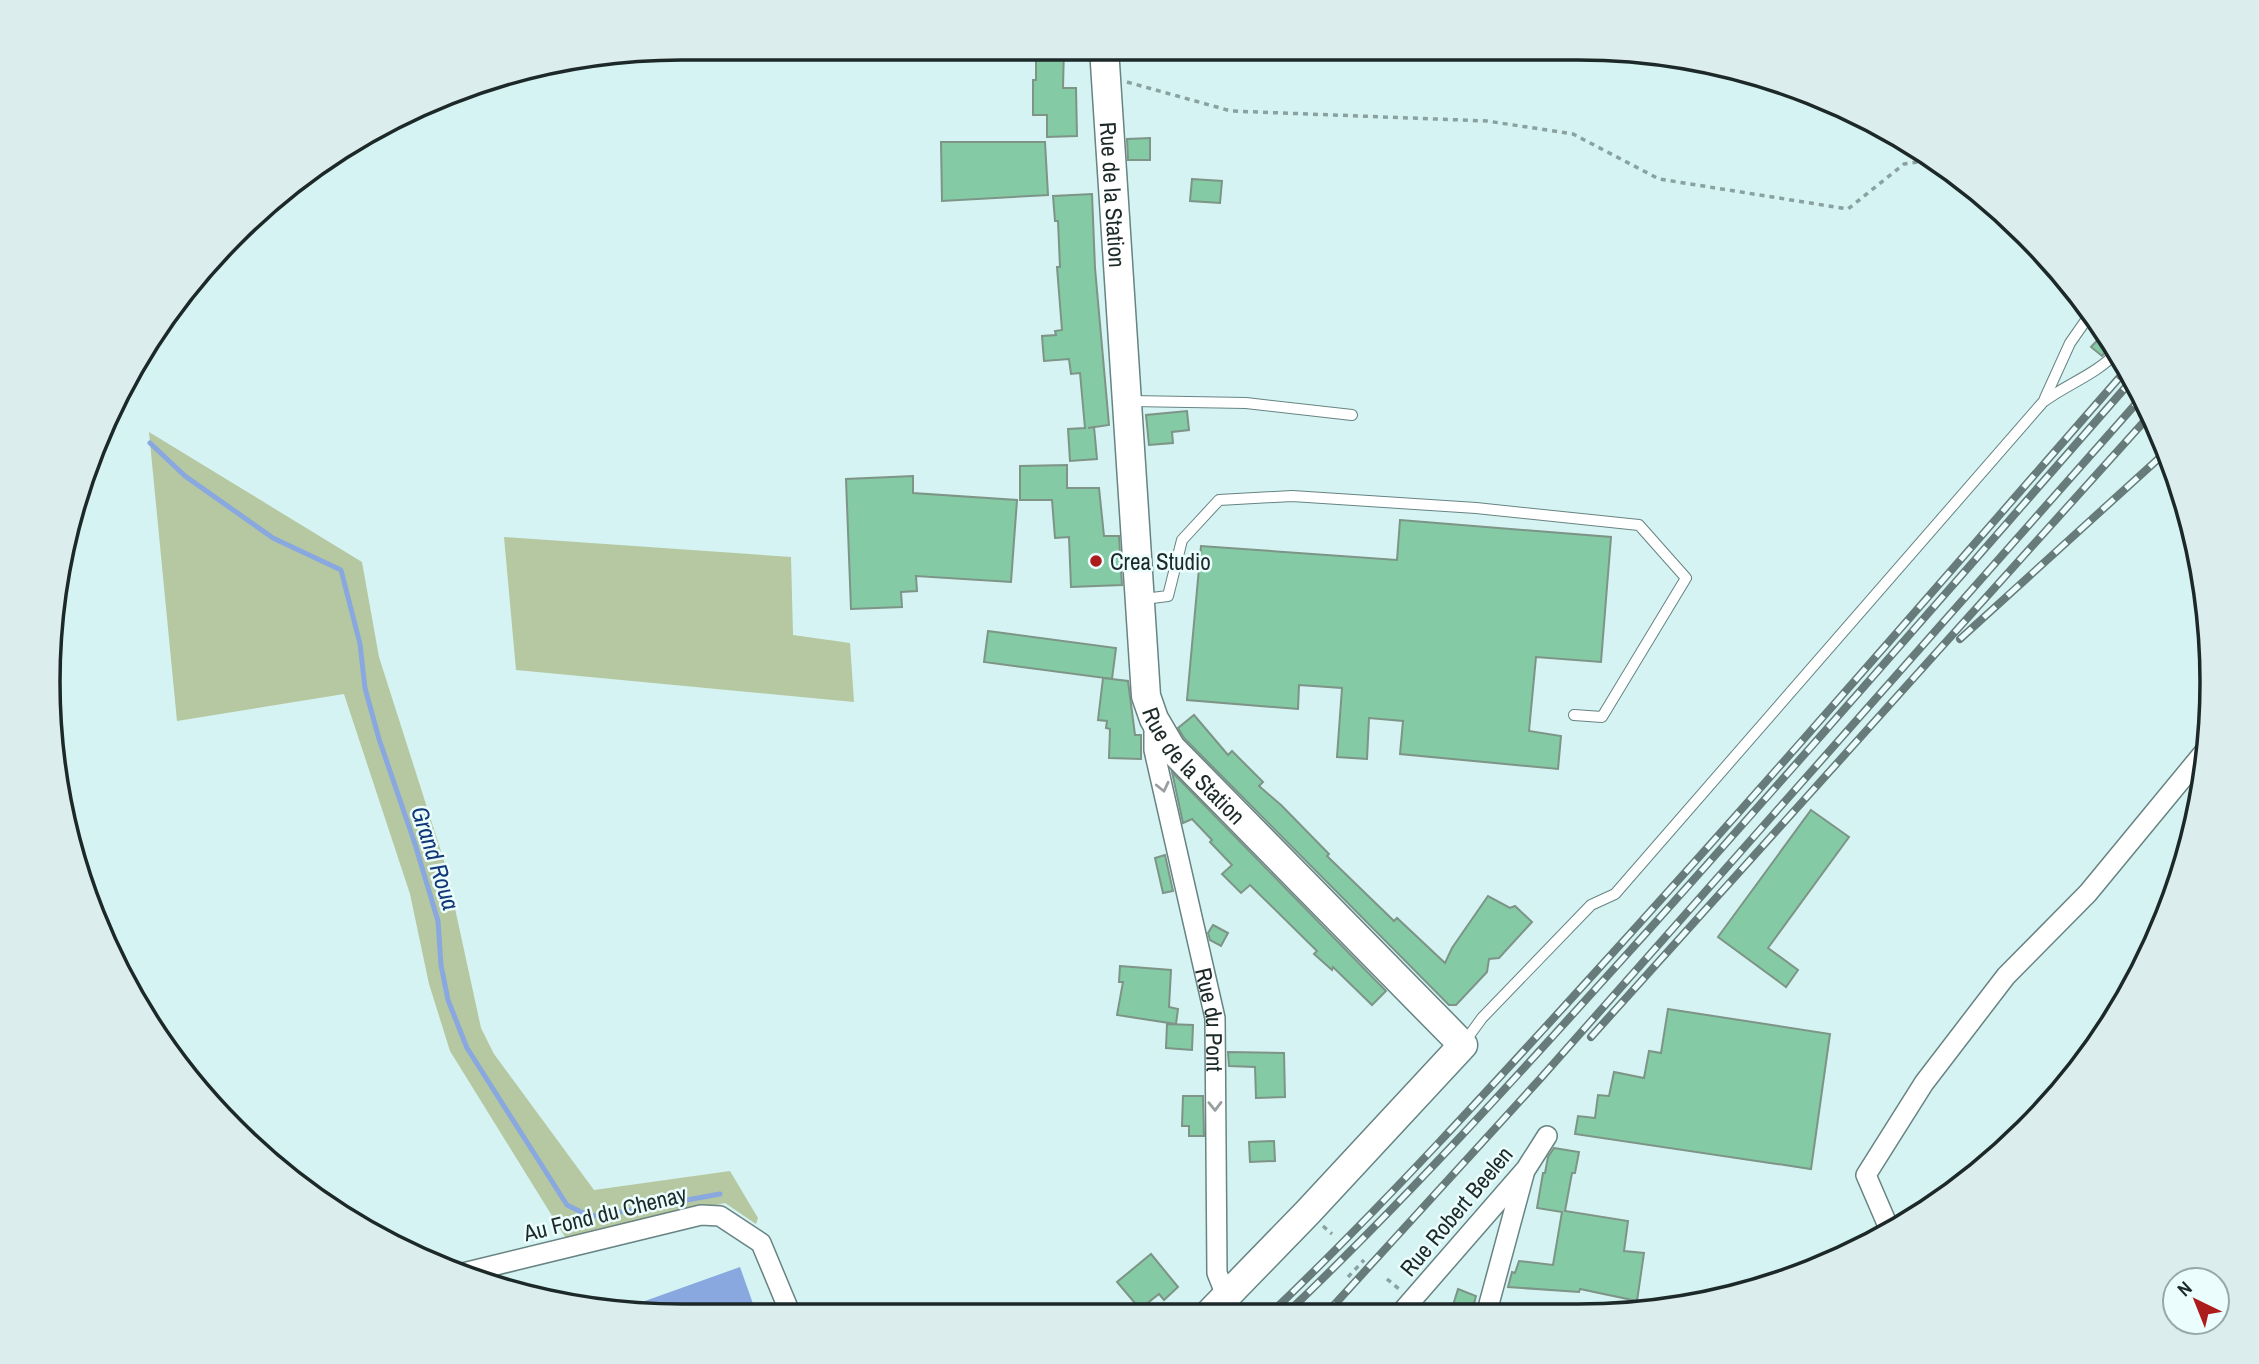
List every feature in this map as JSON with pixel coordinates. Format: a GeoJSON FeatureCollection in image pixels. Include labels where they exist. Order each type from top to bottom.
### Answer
{"type":"FeatureCollection","features":[{"type":"Feature","properties":{"kind":"street","name":"Rue de la Station"},"geometry":{"type":"LineString","coordinates":[[1105,61],[1146,695],[1154,719],[1171,748],[1463,1045]]}},
{"type":"Feature","properties":{"kind":"street","name":"Rue du Pont"},"geometry":{"type":"LineString","coordinates":[[1154,719],[1154,750],[1214,1018],[1217,1304]]}},
{"type":"Feature","properties":{"kind":"street"},"geometry":{"type":"LineString","coordinates":[[1886,1222],[1866,1175],[1924,1083],[2006,976],[2088,893],[2194,765]]}},
{"type":"Feature","properties":{"kind":"street"},"geometry":{"type":"LineString","coordinates":[[1220,1304],[1463,1045]]}},
{"type":"Feature","properties":{"kind":"street","name":"Rue Robert Beelen"},"geometry":{"type":"LineString","coordinates":[[1409,1304],[1526,1169],[1547,1136]]}},
{"type":"Feature","properties":{"kind":"street"},"geometry":{"type":"LineString","coordinates":[[1489,1304],[1526,1169]]}},
{"type":"Feature","properties":{"kind":"street","name":"Au Fond du Chenay"},"geometry":{"type":"LineString","coordinates":[[478,1269],[701,1215],[720,1216],[761,1243],[786,1304]]}},
{"type":"Feature","properties":{"kind":"lane"},"geometry":{"type":"LineString","coordinates":[[2043,402],[2070,343],[2085,322]]}},
{"type":"Feature","properties":{"kind":"lane"},"geometry":{"type":"LineString","coordinates":[[1463,1045],[1482,1018],[1591,905],[1615,894],[2043,402],[2098,369],[2109,359]]}},
{"type":"Feature","properties":{"kind":"lane"},"geometry":{"type":"LineString","coordinates":[[1126,400],[1246,403],[1352,415]]}},
{"type":"Feature","properties":{"kind":"lane"},"geometry":{"type":"LineString","coordinates":[[1140,600],[1168,596],[1182,540],[1219,500],[1305,497],[1476,508],[1639,525],[1686,578],[1602,717],[1574,715]]}},
{"type":"Feature","properties":{"kind":"path"},"geometry":{"type":"LineString","coordinates":[[1105,61],[1149,89],[1231,111],[1487,121],[1573,134],[1659,179],[1848,209],[1904,164],[1919,162]]}},
{"type":"Feature","properties":{"kind":"path"},"geometry":{"type":"LineString","coordinates":[[1322,1226],[1332,1234]]}},
{"type":"Feature","properties":{"kind":"path"},"geometry":{"type":"LineString","coordinates":[[1348,1277],[1364,1260]]}},
{"type":"Feature","properties":{"kind":"path"},"geometry":{"type":"LineString","coordinates":[[1387,1279],[1393,1284]]}},
{"type":"Feature","properties":{"kind":"green space"},"geometry":{"type":"Polygon","coordinates":[[[149,432],[362,562],[379,657],[446,867],[481,1028],[494,1054],[594,1190],[730,1171],[758,1218],[756,1224],[725,1203],[567,1240],[450,1051],[429,984],[410,894],[344,694],[177,721],[149,432]]]}},
{"type":"Feature","properties":{"kind":"green space"},"geometry":{"type":"Polygon","coordinates":[[[504,537],[791,557],[793,635],[850,643],[854,702],[516,670],[504,537]]]}},
{"type":"Feature","properties":{"kind":"water"},"geometry":{"type":"Polygon","coordinates":[[[740,1267],[753,1304],[682,1304],[640,1303],[740,1267]]]}},
{"type":"Feature","properties":{"kind":"building"},"geometry":{"type":"Polygon","coordinates":[[[1036,60],[1064,60],[1063,88],[1076,88],[1077,136],[1047,137],[1047,115],[1033,115],[1033,80],[1036,80],[1036,60]]]}},
{"type":"Feature","properties":{"kind":"building"},"geometry":{"type":"Polygon","coordinates":[[[1150,138],[1150,160],[1128,160],[1127,139],[1150,138]]]}},
{"type":"Feature","properties":{"kind":"building"},"geometry":{"type":"Polygon","coordinates":[[[941,142],[1045,142],[1048,195],[942,201],[941,142]]]}},
{"type":"Feature","properties":{"kind":"building"},"geometry":{"type":"Polygon","coordinates":[[[1192,179],[1222,181],[1220,203],[1190,201],[1192,179]]]}},
{"type":"Feature","properties":{"kind":"building"},"geometry":{"type":"Polygon","coordinates":[[[1092,194],[1095,268],[1109,425],[1094,427],[1097,459],[1070,461],[1068,429],[1085,428],[1080,373],[1071,374],[1069,359],[1044,361],[1042,336],[1056,335],[1055,331],[1062,330],[1057,267],[1060,267],[1058,221],[1055,221],[1053,196],[1092,194]]]}},
{"type":"Feature","properties":{"kind":"building"},"geometry":{"type":"Polygon","coordinates":[[[2097,340],[2105,353],[2102,356],[2091,347],[2097,340]]]}},
{"type":"Feature","properties":{"kind":"building"},"geometry":{"type":"Polygon","coordinates":[[[1187,411],[1189,430],[1172,432],[1173,443],[1149,445],[1146,415],[1187,411]]]}},
{"type":"Feature","properties":{"kind":"building"},"geometry":{"type":"Polygon","coordinates":[[[1067,465],[1067,488],[1099,488],[1104,536],[1119,536],[1122,585],[1071,587],[1069,537],[1055,538],[1052,500],[1020,500],[1020,466],[1067,465]]]}},
{"type":"Feature","properties":{"kind":"building"},"geometry":{"type":"Polygon","coordinates":[[[913,476],[913,493],[1017,500],[1011,582],[916,576],[917,591],[901,592],[902,607],[851,609],[846,479],[913,476]]]}},
{"type":"Feature","properties":{"kind":"building"},"geometry":{"type":"Polygon","coordinates":[[[1400,520],[1611,537],[1601,662],[1536,657],[1529,731],[1561,736],[1558,769],[1400,754],[1403,721],[1369,718],[1367,759],[1337,757],[1342,688],[1299,685],[1298,709],[1187,700],[1201,546],[1397,560],[1400,520]]]}},
{"type":"Feature","properties":{"kind":"building"},"geometry":{"type":"Polygon","coordinates":[[[988,631],[1116,648],[1112,679],[984,662],[988,631]]]}},
{"type":"Feature","properties":{"kind":"building"},"geometry":{"type":"Polygon","coordinates":[[[1103,678],[1128,681],[1135,735],[1141,735],[1141,759],[1109,758],[1110,729],[1106,728],[1107,721],[1098,720],[1103,678]]]}},
{"type":"Feature","properties":{"kind":"building"},"geometry":{"type":"Polygon","coordinates":[[[1194,715],[1228,755],[1232,751],[1263,782],[1259,786],[1329,854],[1327,856],[1394,921],[1397,918],[1445,963],[1452,948],[1488,896],[1510,908],[1515,906],[1532,922],[1499,958],[1489,959],[1487,972],[1456,1005],[1449,1005],[1184,738],[1178,728],[1194,715]]]}},
{"type":"Feature","properties":{"kind":"building"},"geometry":{"type":"Polygon","coordinates":[[[1172,772],[1386,991],[1372,1005],[1333,967],[1332,970],[1314,954],[1317,951],[1250,885],[1241,893],[1222,874],[1232,865],[1192,819],[1183,823],[1172,772]]]}},
{"type":"Feature","properties":{"kind":"building"},"geometry":{"type":"Polygon","coordinates":[[[1811,810],[1849,837],[1768,948],[1798,970],[1786,987],[1718,937],[1811,810]]]}},
{"type":"Feature","properties":{"kind":"building"},"geometry":{"type":"Polygon","coordinates":[[[1165,855],[1173,891],[1163,893],[1155,858],[1165,855]]]}},
{"type":"Feature","properties":{"kind":"building"},"geometry":{"type":"Polygon","coordinates":[[[1213,925],[1228,933],[1221,946],[1210,940],[1208,933],[1213,925]]]}},
{"type":"Feature","properties":{"kind":"building"},"geometry":{"type":"Polygon","coordinates":[[[1120,966],[1171,970],[1169,1007],[1178,1009],[1176,1024],[1117,1015],[1123,982],[1119,982],[1120,966]]]}},
{"type":"Feature","properties":{"kind":"building"},"geometry":{"type":"Polygon","coordinates":[[[1668,1009],[1830,1034],[1811,1169],[1575,1134],[1578,1116],[1595,1118],[1598,1095],[1609,1096],[1614,1072],[1644,1078],[1649,1051],[1661,1053],[1668,1009]]]}},
{"type":"Feature","properties":{"kind":"building"},"geometry":{"type":"Polygon","coordinates":[[[1167,1024],[1193,1025],[1192,1050],[1166,1048],[1167,1024]]]}},
{"type":"Feature","properties":{"kind":"building"},"geometry":{"type":"Polygon","coordinates":[[[1228,1052],[1284,1053],[1285,1097],[1256,1098],[1255,1067],[1229,1066],[1228,1052]]]}},
{"type":"Feature","properties":{"kind":"building"},"geometry":{"type":"Polygon","coordinates":[[[1183,1096],[1203,1096],[1204,1136],[1189,1136],[1189,1126],[1182,1126],[1183,1096]]]}},
{"type":"Feature","properties":{"kind":"building"},"geometry":{"type":"Polygon","coordinates":[[[1274,1141],[1275,1161],[1250,1162],[1249,1142],[1274,1141]]]}},
{"type":"Feature","properties":{"kind":"building"},"geometry":{"type":"Polygon","coordinates":[[[1554,1148],[1579,1152],[1565,1211],[1628,1221],[1624,1251],[1644,1253],[1637,1301],[1580,1289],[1579,1292],[1508,1287],[1512,1272],[1515,1273],[1519,1261],[1553,1265],[1562,1212],[1537,1208],[1543,1173],[1554,1148]]]}},
{"type":"Feature","properties":{"kind":"building"},"geometry":{"type":"Polygon","coordinates":[[[1151,1254],[1178,1287],[1164,1300],[1159,1294],[1146,1304],[1136,1304],[1117,1282],[1151,1254]]]}},
{"type":"Feature","properties":{"kind":"building"},"geometry":{"type":"Polygon","coordinates":[[[1458,1289],[1476,1296],[1474,1304],[1453,1304],[1458,1289]]]}},
{"type":"Feature","properties":{"kind":"waterway","name":"Grand Roua"},"geometry":{"type":"LineString","coordinates":[[150,443],[185,476],[273,538],[341,570],[360,644],[365,688],[379,739],[438,921],[441,965],[448,1000],[467,1048],[567,1205],[587,1215],[598,1216],[720,1194]]}},
{"type":"Feature","properties":{"kind":"railway"},"geometry":{"type":"LineString","coordinates":[[1280,1304],[1479,1100],[1600,967],[2119,378]]}},
{"type":"Feature","properties":{"kind":"railway"},"geometry":{"type":"LineString","coordinates":[[1296,1304],[1424,1175],[1558,1031],[2125,388]]}},
{"type":"Feature","properties":{"kind":"railway"},"geometry":{"type":"LineString","coordinates":[[1335,1304],[1540,1079],[2134,406]]}},
{"type":"Feature","properties":{"kind":"railway"},"geometry":{"type":"LineString","coordinates":[[1591,1037],[2143,423]]}},
{"type":"Feature","properties":{"kind":"railway"},"geometry":{"type":"LineString","coordinates":[[1960,639],[2158,459]]}},
{"type":"Feature","properties":{"kind":"place","name":"Crea Studio"},"geometry":{"type":"Point","coordinates":[1096,561]}}]}
